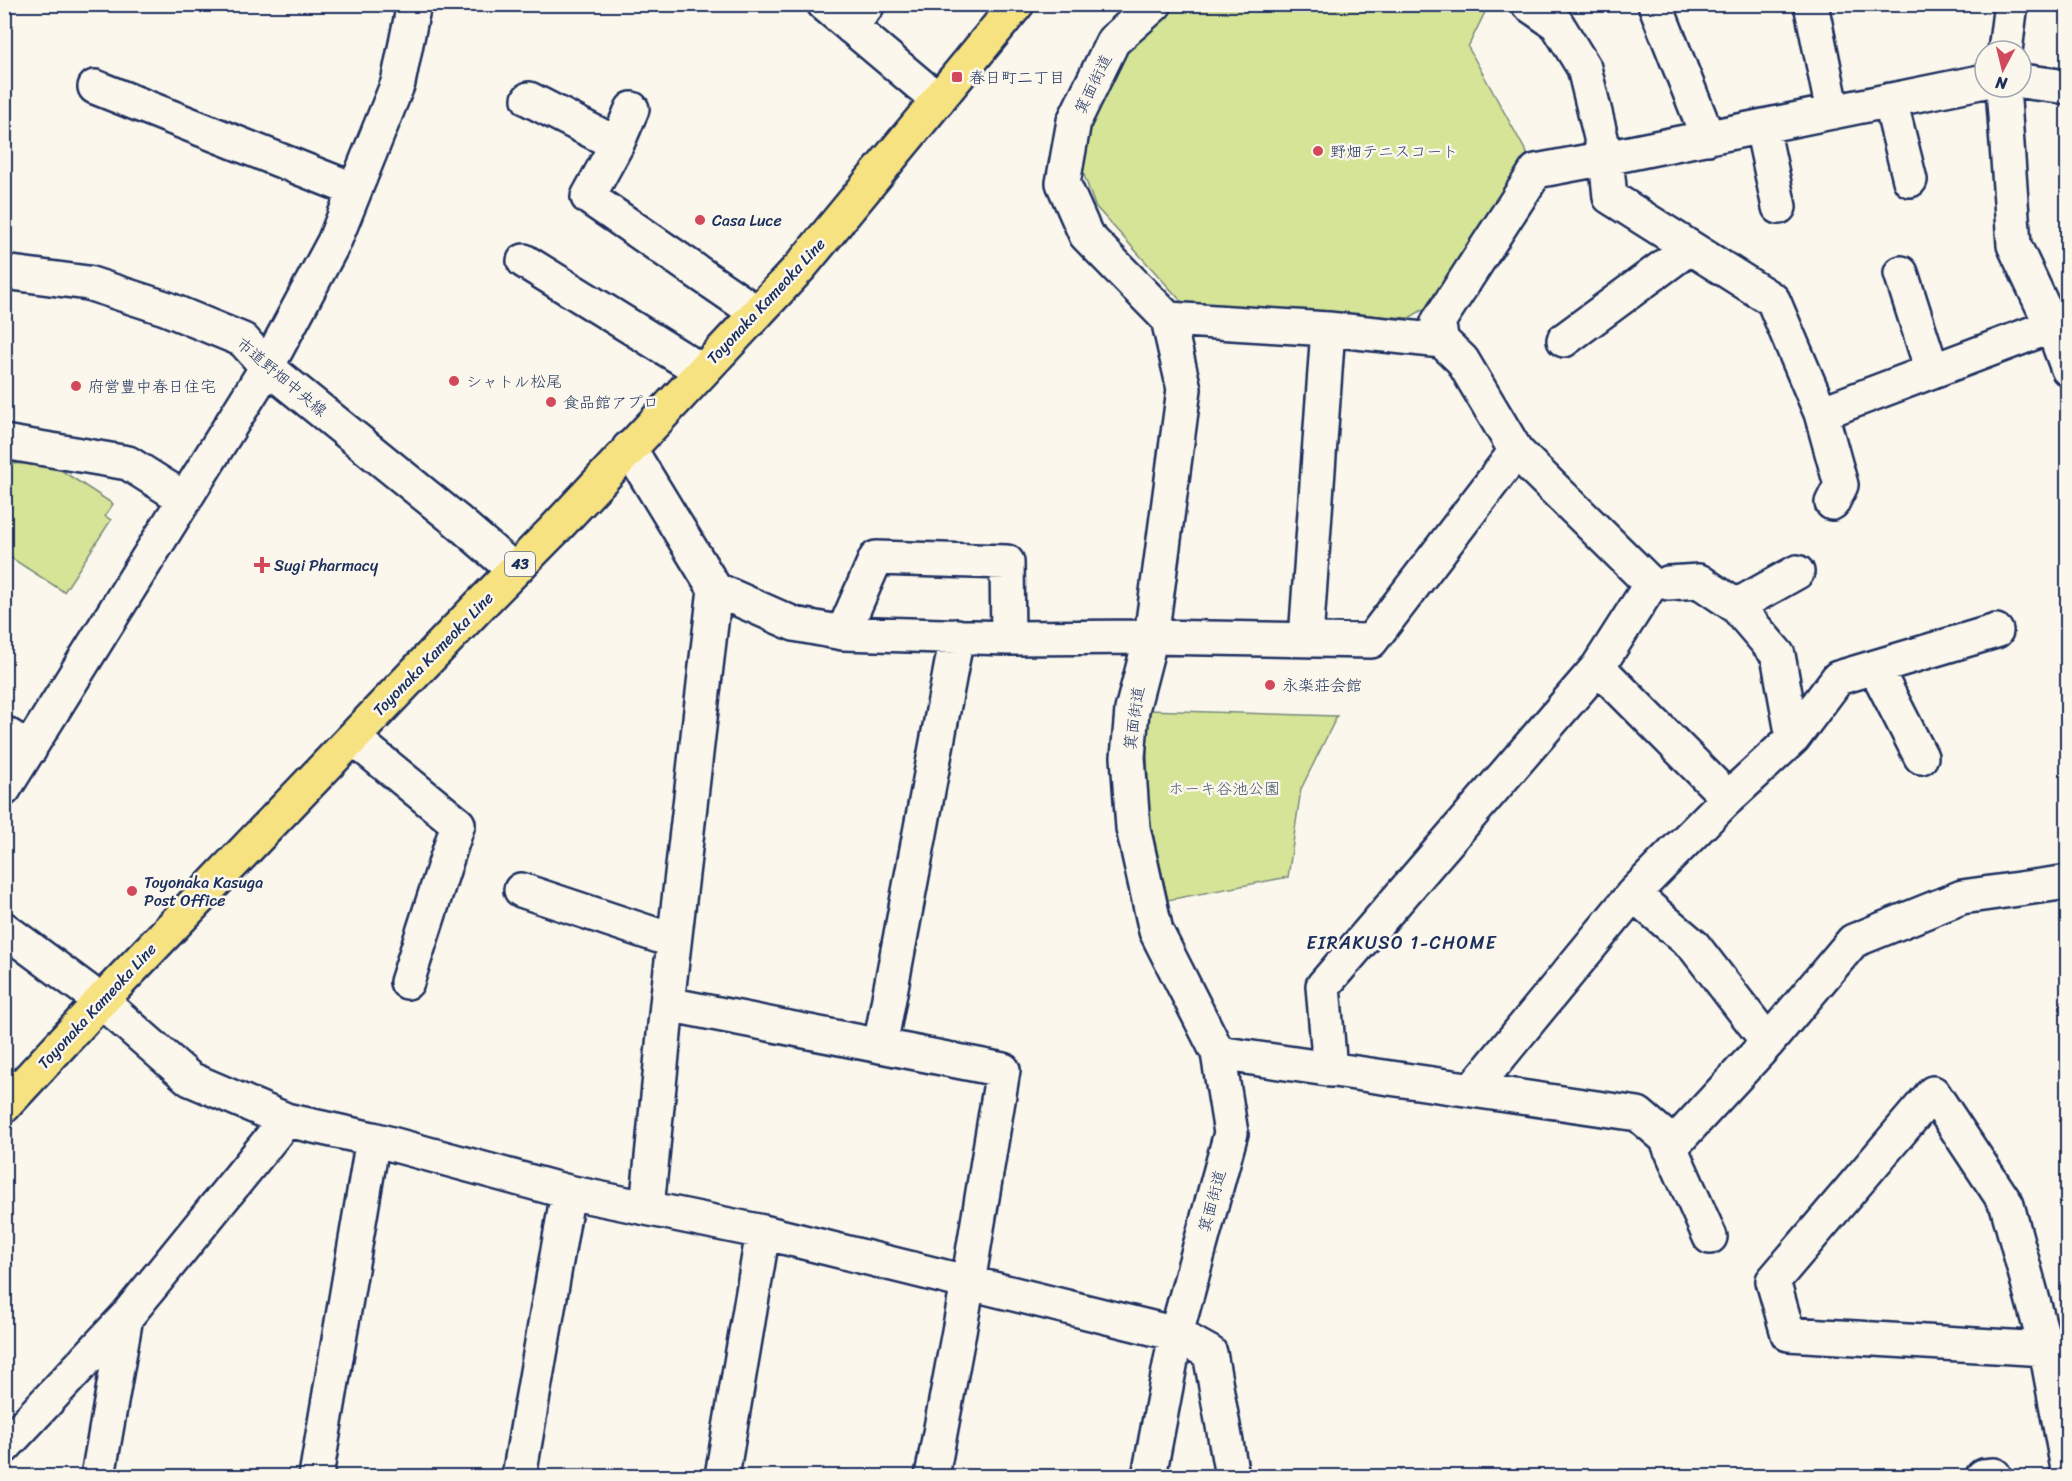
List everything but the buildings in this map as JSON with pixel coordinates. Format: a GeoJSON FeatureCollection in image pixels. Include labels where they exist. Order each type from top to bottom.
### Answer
{"type":"FeatureCollection","features":[{"type":"Feature","properties":{"kind":"main road","name":"Toyonaka Kameoka Line"},"geometry":{"type":"LineString","coordinates":[[4,1106],[352,738],[554,530],[801,266],[1017,4]]}},
{"type":"Feature","properties":{"kind":"street"},"geometry":{"type":"LineString","coordinates":[[4,789],[17,741],[185,500],[267,368],[334,242],[398,83],[414,4]]}},
{"type":"Feature","properties":{"kind":"street"},"geometry":{"type":"LineString","coordinates":[[824,4],[859,16],[938,100]]}},
{"type":"Feature","properties":{"kind":"street","name":"箕面街道"},"geometry":{"type":"LineString","coordinates":[[1149,1476],[1176,1334],[1231,1133],[1218,1053],[1156,931],[1133,828],[1128,757],[1132,710],[1151,637],[1184,389],[1168,319],[1086,235],[1064,183],[1074,121],[1113,41],[1155,4]]}},
{"type":"Feature","properties":{"kind":"street"},"geometry":{"type":"LineString","coordinates":[[1528,4],[1557,24],[1584,68],[1606,158],[1610,198],[1773,300],[1821,412],[1841,485],[1832,503]]}},
{"type":"Feature","properties":{"kind":"street"},"geometry":{"type":"LineString","coordinates":[[1654,4],[1708,138]]}},
{"type":"Feature","properties":{"kind":"street"},"geometry":{"type":"LineString","coordinates":[[1811,4],[1833,112]]}},
{"type":"Feature","properties":{"kind":"street"},"geometry":{"type":"LineString","coordinates":[[2006,39],[2009,4]]}},
{"type":"Feature","properties":{"kind":"street"},"geometry":{"type":"LineString","coordinates":[[1330,1070],[1323,986],[1598,667],[1651,584],[1516,452],[1462,360],[1442,341],[1438,322],[1536,171],[1973,83]]}},
{"type":"Feature","properties":{"kind":"street"},"geometry":{"type":"LineString","coordinates":[[2033,83],[2067,87]]}},
{"type":"Feature","properties":{"kind":"street"},"geometry":{"type":"LineString","coordinates":[[95,87],[355,190]]}},
{"type":"Feature","properties":{"kind":"street"},"geometry":{"type":"LineString","coordinates":[[529,99],[617,144]]}},
{"type":"Feature","properties":{"kind":"street"},"geometry":{"type":"LineString","coordinates":[[2004,99],[2013,245],[2052,326],[2067,369]]}},
{"type":"Feature","properties":{"kind":"street"},"geometry":{"type":"LineString","coordinates":[[1890,100],[1910,180]]}},
{"type":"Feature","properties":{"kind":"street"},"geometry":{"type":"LineString","coordinates":[[632,109],[617,144],[588,197],[758,312]]}},
{"type":"Feature","properties":{"kind":"street"},"geometry":{"type":"LineString","coordinates":[[1762,127],[1779,207]]}},
{"type":"Feature","properties":{"kind":"street"},"geometry":{"type":"LineString","coordinates":[[1564,340],[1689,248]]}},
{"type":"Feature","properties":{"kind":"street"},"geometry":{"type":"LineString","coordinates":[[524,261],[702,371]]}},
{"type":"Feature","properties":{"kind":"street","name":"市道野畑中央線"},"geometry":{"type":"LineString","coordinates":[[4,272],[88,283],[165,308],[243,340],[267,368],[456,520],[514,570]]}},
{"type":"Feature","properties":{"kind":"street"},"geometry":{"type":"LineString","coordinates":[[1901,273],[1932,370]]}},
{"type":"Feature","properties":{"kind":"street"},"geometry":{"type":"LineString","coordinates":[[1168,319],[1328,328],[1442,341]]}},
{"type":"Feature","properties":{"kind":"street"},"geometry":{"type":"LineString","coordinates":[[1821,412],[2052,326]]}},
{"type":"Feature","properties":{"kind":"street"},"geometry":{"type":"LineString","coordinates":[[1306,639],[1328,328]]}},
{"type":"Feature","properties":{"kind":"street"},"geometry":{"type":"LineString","coordinates":[[4,442],[128,463],[185,500]]}},
{"type":"Feature","properties":{"kind":"street"},"geometry":{"type":"LineString","coordinates":[[629,448],[715,589],[794,624],[843,633],[1008,638],[1151,637],[1371,641],[1516,452]]}},
{"type":"Feature","properties":{"kind":"street"},"geometry":{"type":"LineString","coordinates":[[843,633],[876,558],[1007,562],[1008,638]]}},
{"type":"Feature","properties":{"kind":"street"},"geometry":{"type":"LineString","coordinates":[[1736,606],[1797,572]]}},
{"type":"Feature","properties":{"kind":"street"},"geometry":{"type":"LineString","coordinates":[[1668,584],[1699,581],[1736,606],[1778,655],[1793,738]]}},
{"type":"Feature","properties":{"kind":"street"},"geometry":{"type":"LineString","coordinates":[[647,1208],[667,1004],[715,589]]}},
{"type":"Feature","properties":{"kind":"street"},"geometry":{"type":"LineString","coordinates":[[1473,1089],[1634,894],[1728,798],[1793,738],[1838,678],[1996,631]]}},
{"type":"Feature","properties":{"kind":"street"},"geometry":{"type":"LineString","coordinates":[[880,1046],[957,636]]}},
{"type":"Feature","properties":{"kind":"street"},"geometry":{"type":"LineString","coordinates":[[1598,667],[1728,798]]}},
{"type":"Feature","properties":{"kind":"street"},"geometry":{"type":"LineString","coordinates":[[1875,667],[1921,757]]}},
{"type":"Feature","properties":{"kind":"street"},"geometry":{"type":"LineString","coordinates":[[352,738],[458,824],[407,982]]}},
{"type":"Feature","properties":{"kind":"street"},"geometry":{"type":"LineString","coordinates":[[1670,1148],[1768,1041],[1853,941],[1962,897],[2067,882]]}},
{"type":"Feature","properties":{"kind":"street"},"geometry":{"type":"LineString","coordinates":[[521,890],[674,941]]}},
{"type":"Feature","properties":{"kind":"street"},"geometry":{"type":"LineString","coordinates":[[1634,894],[1694,945],[1768,1041]]}},
{"type":"Feature","properties":{"kind":"street"},"geometry":{"type":"LineString","coordinates":[[4,929],[101,1001],[190,1079],[286,1120],[373,1139],[568,1192],[763,1232],[1176,1334],[1210,1353],[1232,1476]]}},
{"type":"Feature","properties":{"kind":"street"},"geometry":{"type":"LineString","coordinates":[[667,1004],[1003,1070],[968,1283],[932,1476]]}},
{"type":"Feature","properties":{"kind":"street"},"geometry":{"type":"LineString","coordinates":[[1218,1053],[1638,1114],[1666,1138],[1710,1237]]}},
{"type":"Feature","properties":{"kind":"street"},"geometry":{"type":"LineString","coordinates":[[2046,1349],[1788,1334],[1773,1281],[1933,1094],[2007,1205],[2046,1349],[2067,1469]]}},
{"type":"Feature","properties":{"kind":"street"},"geometry":{"type":"LineString","coordinates":[[4,1447],[126,1317],[286,1120]]}},
{"type":"Feature","properties":{"kind":"street"},"geometry":{"type":"LineString","coordinates":[[316,1476],[373,1139]]}},
{"type":"Feature","properties":{"kind":"street"},"geometry":{"type":"LineString","coordinates":[[519,1476],[568,1192]]}},
{"type":"Feature","properties":{"kind":"street"},"geometry":{"type":"LineString","coordinates":[[722,1476],[763,1232]]}},
{"type":"Feature","properties":{"kind":"street"},"geometry":{"type":"LineString","coordinates":[[98,1476],[126,1317]]}},
{"type":"Feature","properties":{"kind":"green space"},"geometry":{"type":"Polygon","coordinates":[[[1183,4],[1481,5],[1487,8],[1468,47],[1529,157],[1429,306],[1409,318],[1182,302],[1095,206],[1083,172],[1091,117],[1119,59],[1137,39],[1168,13],[1183,4]]]}},
{"type":"Feature","properties":{"kind":"green space"},"geometry":{"type":"Polygon","coordinates":[[[50,463],[113,504],[105,516],[111,520],[64,592],[5,554],[4,464],[50,463]]]}},
{"type":"Feature","properties":{"kind":"green space","name":"ホーキ谷池公園"},"geometry":{"type":"Polygon","coordinates":[[[1147,710],[1337,716],[1301,789],[1288,877],[1168,900],[1149,817],[1147,710]]]}},
{"type":"Feature","properties":{"kind":"place","name":"春日町二丁目"},"geometry":{"type":"Point","coordinates":[957,77]}},
{"type":"Feature","properties":{"kind":"place","name":"野畑テニスコート"},"geometry":{"type":"Point","coordinates":[1318,151]}},
{"type":"Feature","properties":{"kind":"place","name":"Casa Luce"},"geometry":{"type":"Point","coordinates":[700,220]}},
{"type":"Feature","properties":{"kind":"place","name":"シャトル松尾"},"geometry":{"type":"Point","coordinates":[454,381]}},
{"type":"Feature","properties":{"kind":"place","name":"府営豊中春日住宅"},"geometry":{"type":"Point","coordinates":[76,386]}},
{"type":"Feature","properties":{"kind":"place","name":"食品館アプロ"},"geometry":{"type":"Point","coordinates":[551,402]}},
{"type":"Feature","properties":{"kind":"place","name":"Sugi Pharmacy"},"geometry":{"type":"Point","coordinates":[262,565]}},
{"type":"Feature","properties":{"kind":"place","name":"永楽荘会館"},"geometry":{"type":"Point","coordinates":[1270,685]}},
{"type":"Feature","properties":{"kind":"place","name":"Toyonaka Kasuga Post Office"},"geometry":{"type":"Point","coordinates":[132,891]}},
{"type":"Feature","properties":{"kind":"district","name":"EIRAKUSO 1-CHOME"},"geometry":{"type":"Point","coordinates":[1402,943]}}]}
